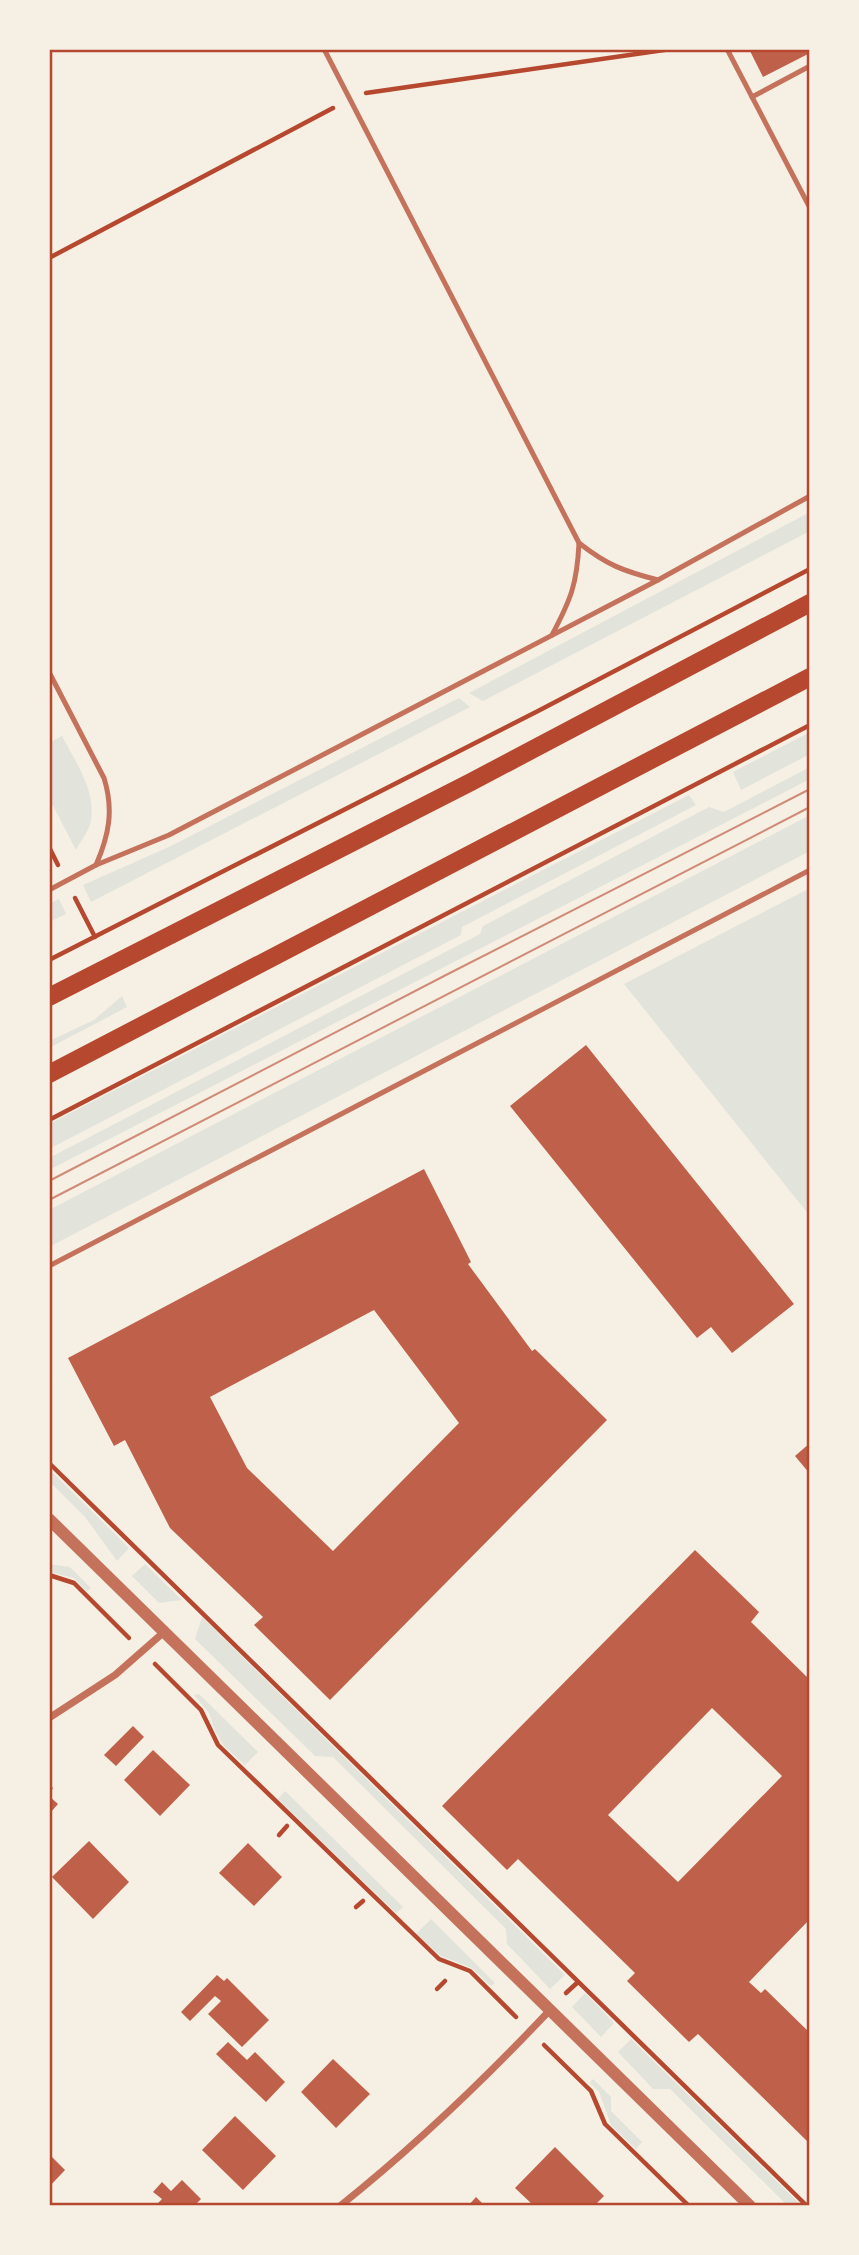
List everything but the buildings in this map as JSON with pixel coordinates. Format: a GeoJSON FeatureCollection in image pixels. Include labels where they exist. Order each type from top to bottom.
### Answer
{"type":"FeatureCollection","features":[{"type":"Feature","properties":{"kind":"main road"},"geometry":{"type":"LineString","coordinates":[[49,997],[471,782],[810,603]]}},
{"type":"Feature","properties":{"kind":"main road"},"geometry":{"type":"LineString","coordinates":[[49,1074],[810,677]]}},
{"type":"Feature","properties":{"kind":"street"},"geometry":{"type":"LineString","coordinates":[[49,1519],[750,2206]]}},
{"type":"Feature","properties":{"kind":"street"},"geometry":{"type":"LineString","coordinates":[[49,1718],[115,1675],[164,1632]]}},
{"type":"Feature","properties":{"kind":"street"},"geometry":{"type":"LineString","coordinates":[[340,2206],[423,2136],[503,2060],[550,2010]]}},
{"type":"Feature","properties":{"kind":"lane"},"geometry":{"type":"LineString","coordinates":[[324,49],[579,543],[604,562],[624,571],[658,580]]}},
{"type":"Feature","properties":{"kind":"lane"},"geometry":{"type":"LineString","coordinates":[[727,49],[810,208]]}},
{"type":"Feature","properties":{"kind":"lane"},"geometry":{"type":"LineString","coordinates":[[752,97],[809,69]]}},
{"type":"Feature","properties":{"kind":"lane"},"geometry":{"type":"LineString","coordinates":[[49,890],[96,864],[169,835],[658,580],[810,496]]}},
{"type":"Feature","properties":{"kind":"lane"},"geometry":{"type":"LineString","coordinates":[[552,635],[569,604],[577,575],[579,543]]}},
{"type":"Feature","properties":{"kind":"lane"},"geometry":{"type":"LineString","coordinates":[[49,672],[104,778],[110,796],[110,823],[106,842],[96,864]]}},
{"type":"Feature","properties":{"kind":"lane"},"geometry":{"type":"LineString","coordinates":[[49,1266],[810,870]]}},
{"type":"Feature","properties":{"kind":"path"},"geometry":{"type":"LineString","coordinates":[[49,258],[350,99],[372,90],[671,49]]}},
{"type":"Feature","properties":{"kind":"path"},"geometry":{"type":"LineString","coordinates":[[49,960],[810,569]]}},
{"type":"Feature","properties":{"kind":"path"},"geometry":{"type":"LineString","coordinates":[[49,1120],[810,725]]}},
{"type":"Feature","properties":{"kind":"path"},"geometry":{"type":"LineString","coordinates":[[84,916],[95,937]]}},
{"type":"Feature","properties":{"kind":"path"},"geometry":{"type":"LineString","coordinates":[[49,1463],[807,2206]]}},
{"type":"Feature","properties":{"kind":"path"},"geometry":{"type":"LineString","coordinates":[[49,1576],[74,1583],[201,1710],[218,1745],[439,1959],[470,1971],[591,2091],[605,2124],[689,2206]]}},
{"type":"Feature","properties":{"kind":"path"},"geometry":{"type":"LineString","coordinates":[[279,1835],[287,1826]]}},
{"type":"Feature","properties":{"kind":"path"},"geometry":{"type":"LineString","coordinates":[[356,1908],[363,1901]]}},
{"type":"Feature","properties":{"kind":"path"},"geometry":{"type":"LineString","coordinates":[[437,1989],[445,1981]]}},
{"type":"Feature","properties":{"kind":"shaded area"},"geometry":{"type":"Polygon","coordinates":[[[810,512],[810,531],[483,701],[469,693],[810,512]]]}},
{"type":"Feature","properties":{"kind":"shaded area"},"geometry":{"type":"Polygon","coordinates":[[[459,698],[470,707],[91,902],[83,885],[171,846],[459,698]]]}},
{"type":"Feature","properties":{"kind":"shaded area"},"geometry":{"type":"Polygon","coordinates":[[[810,732],[810,754],[741,790],[733,772],[810,732]]]}},
{"type":"Feature","properties":{"kind":"shaded area"},"geometry":{"type":"Polygon","coordinates":[[[62,736],[84,779],[91,801],[90,825],[76,850],[49,798],[49,743],[62,736]]]}},
{"type":"Feature","properties":{"kind":"shaded area"},"geometry":{"type":"Polygon","coordinates":[[[810,767],[810,779],[49,1170],[49,1158],[480,934],[483,926],[709,807],[724,812],[810,767]]]}},
{"type":"Feature","properties":{"kind":"shaded area"},"geometry":{"type":"Polygon","coordinates":[[[689,795],[696,805],[462,927],[461,935],[49,1149],[49,1124],[689,795]]]}},
{"type":"Feature","properties":{"kind":"shaded area"},"geometry":{"type":"Polygon","coordinates":[[[810,815],[810,851],[49,1247],[49,1210],[810,815]]]}},
{"type":"Feature","properties":{"kind":"shaded area"},"geometry":{"type":"Polygon","coordinates":[[[810,888],[810,1216],[624,984],[810,888]]]}},
{"type":"Feature","properties":{"kind":"shaded area"},"geometry":{"type":"Polygon","coordinates":[[[59,899],[66,914],[49,922],[49,904],[59,899]]]}},
{"type":"Feature","properties":{"kind":"shaded area"},"geometry":{"type":"Polygon","coordinates":[[[122,996],[127,1007],[49,1048],[49,1041],[94,1020],[122,996]]]}},
{"type":"Feature","properties":{"kind":"shaded area"},"geometry":{"type":"Polygon","coordinates":[[[49,1469],[129,1548],[117,1561],[85,1517],[49,1481],[49,1469]]]}},
{"type":"Feature","properties":{"kind":"shaded area"},"geometry":{"type":"Polygon","coordinates":[[[49,1564],[70,1567],[91,1588],[87,1591],[74,1578],[49,1572],[49,1564]]]}},
{"type":"Feature","properties":{"kind":"shaded area"},"geometry":{"type":"Polygon","coordinates":[[[145,1564],[182,1600],[159,1603],[132,1576],[145,1564]]]}},
{"type":"Feature","properties":{"kind":"shaded area"},"geometry":{"type":"Polygon","coordinates":[[[202,1617],[565,1975],[550,1989],[507,1944],[506,1929],[333,1757],[315,1756],[195,1639],[202,1617]]]}},
{"type":"Feature","properties":{"kind":"shaded area"},"geometry":{"type":"Polygon","coordinates":[[[199,1694],[258,1752],[245,1765],[224,1746],[209,1713],[194,1695],[199,1694]]]}},
{"type":"Feature","properties":{"kind":"shaded area"},"geometry":{"type":"Polygon","coordinates":[[[285,1791],[403,1907],[396,1913],[278,1799],[285,1791]]]}},
{"type":"Feature","properties":{"kind":"shaded area"},"geometry":{"type":"Polygon","coordinates":[[[431,1919],[495,1983],[491,1986],[472,1968],[441,1956],[416,1934],[431,1919]]]}},
{"type":"Feature","properties":{"kind":"shaded area"},"geometry":{"type":"Polygon","coordinates":[[[585,1993],[614,2023],[601,2037],[572,2007],[585,1993]]]}},
{"type":"Feature","properties":{"kind":"shaded area"},"geometry":{"type":"Polygon","coordinates":[[[631,2039],[802,2206],[788,2206],[670,2089],[653,2089],[618,2052],[631,2039]]]}},
{"type":"Feature","properties":{"kind":"shaded area"},"geometry":{"type":"Polygon","coordinates":[[[593,2079],[611,2097],[611,2111],[642,2142],[636,2149],[611,2125],[599,2092],[590,2083],[593,2079]]]}},
{"type":"Feature","properties":{"kind":"tram line"},"geometry":{"type":"LineString","coordinates":[[49,1181],[810,789]]}},
{"type":"Feature","properties":{"kind":"tram line"},"geometry":{"type":"LineString","coordinates":[[49,1200],[810,807]]}}]}
